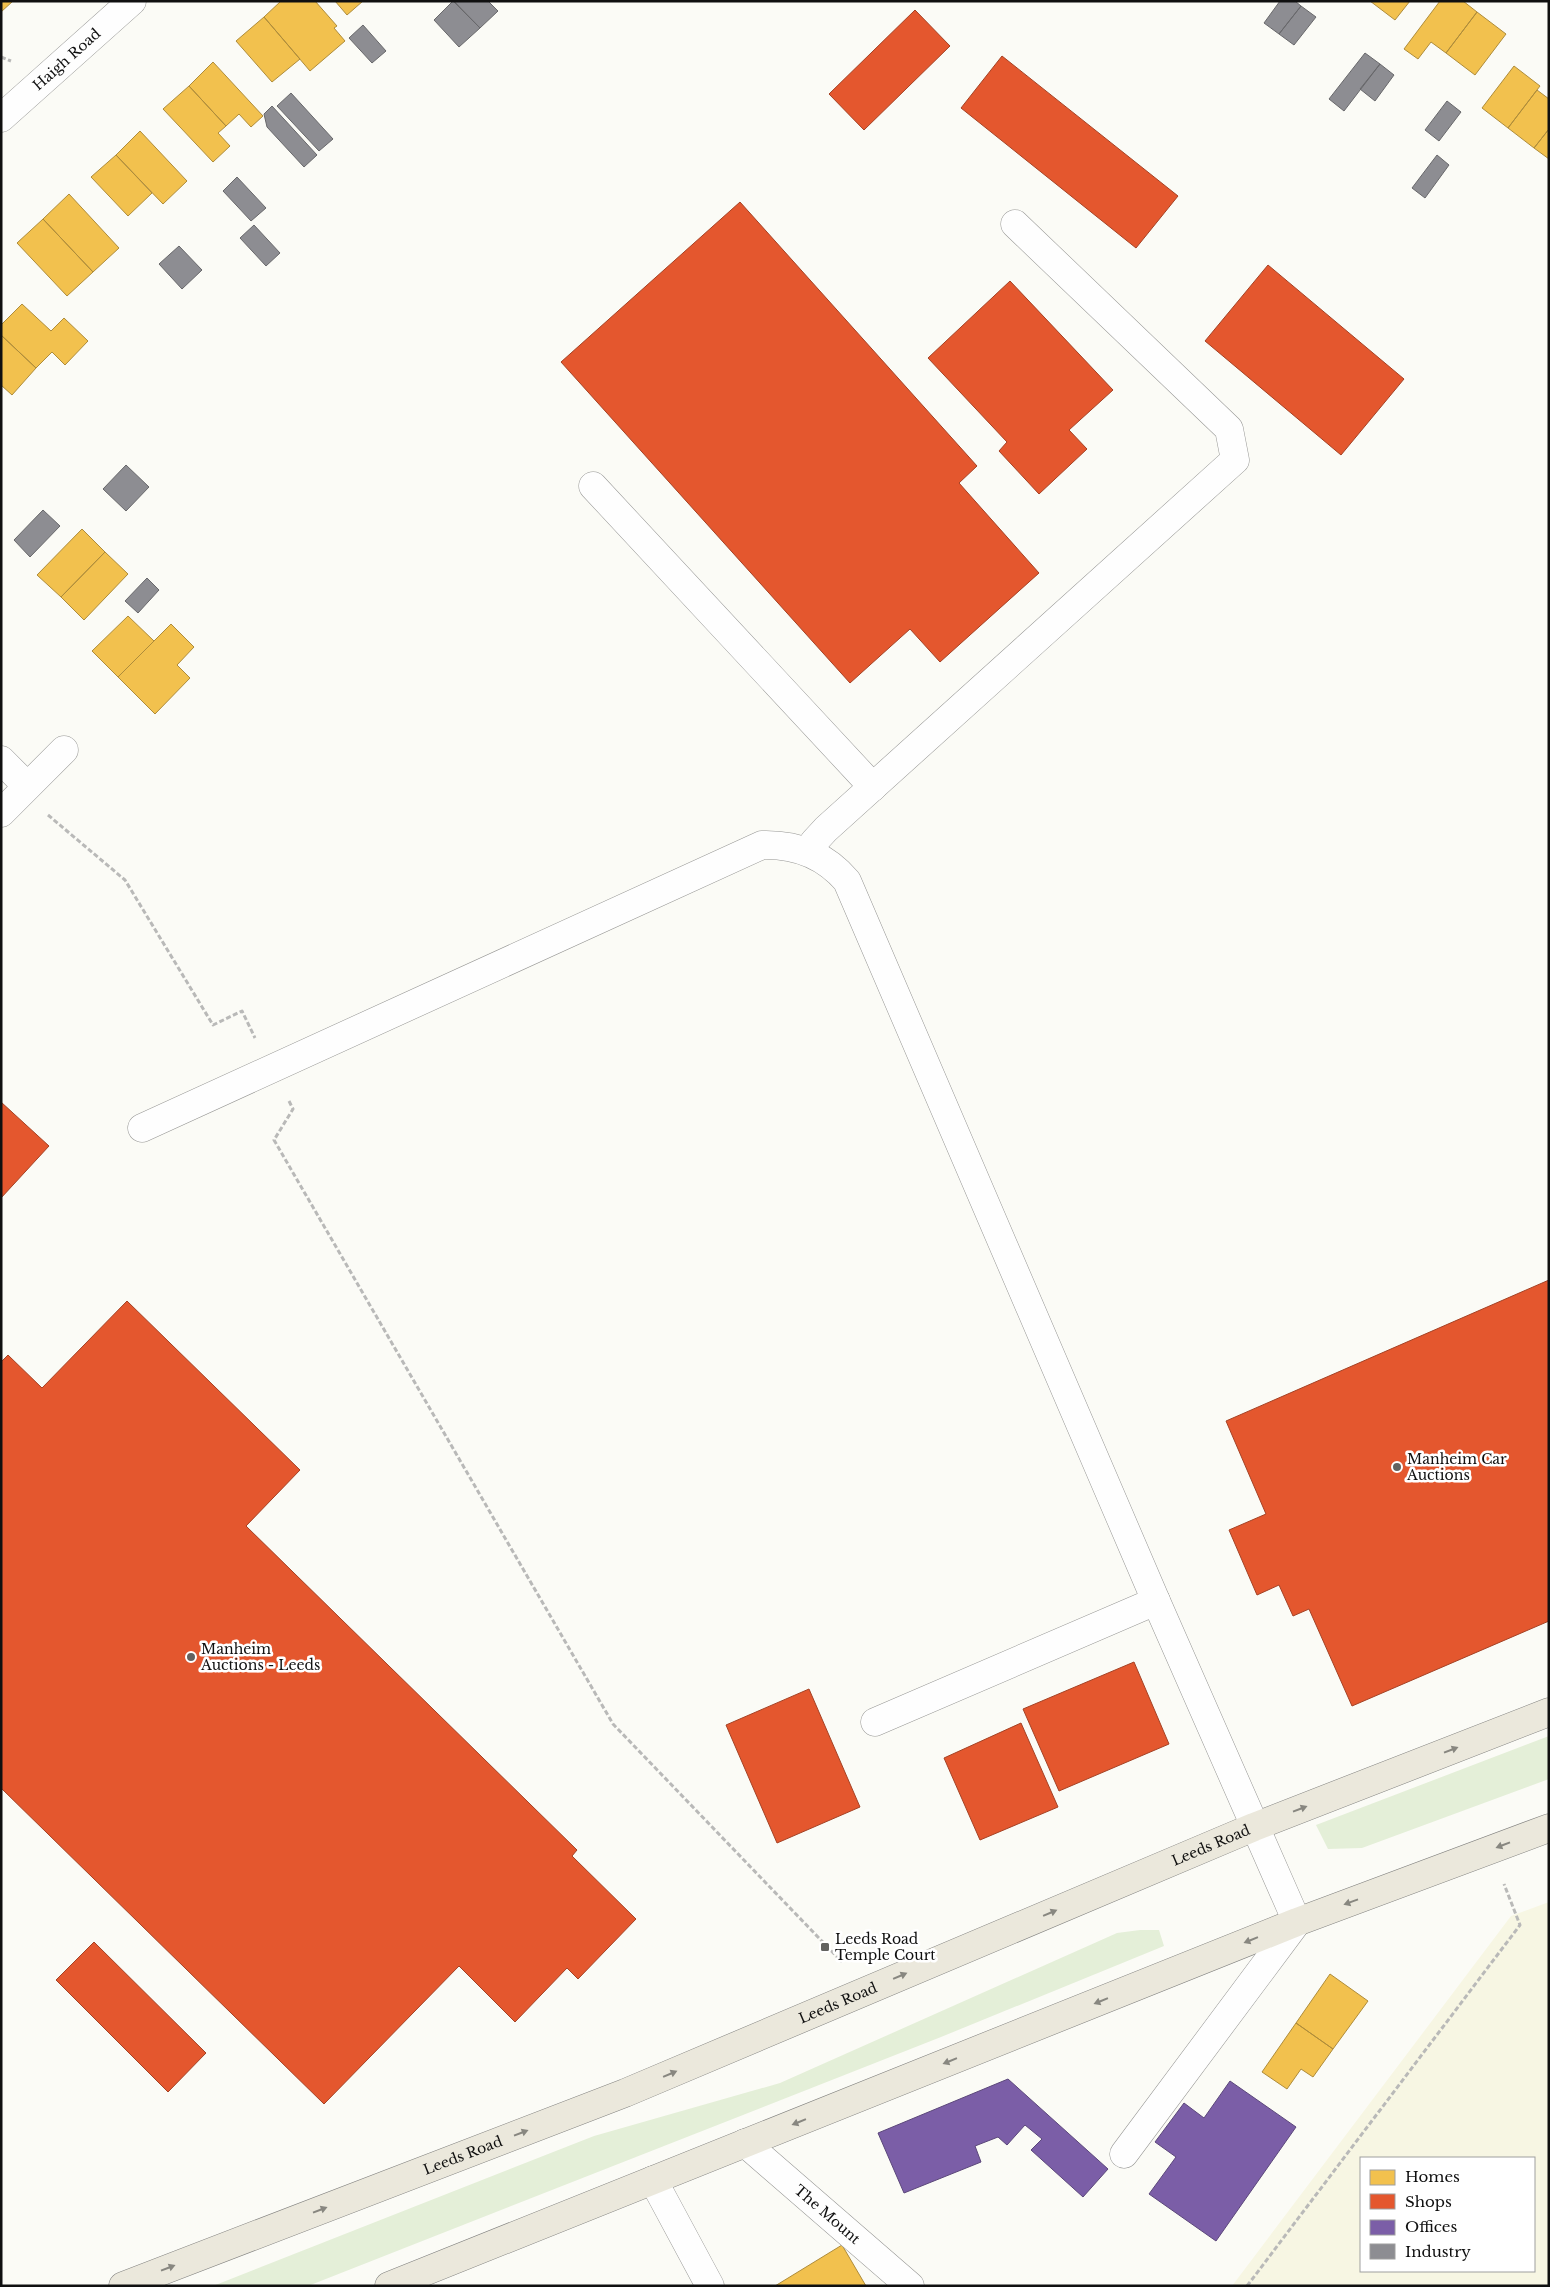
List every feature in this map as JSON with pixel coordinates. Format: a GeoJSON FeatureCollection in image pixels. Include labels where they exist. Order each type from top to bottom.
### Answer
{"type":"FeatureCollection","features":[{"type":"Feature","properties":{"kind":"main road","name":"Leeds Road"},"geometry":{"type":"LineString","coordinates":[[123,2286],[625,2093],[1254,1827],[1549,1712]]}},
{"type":"Feature","properties":{"kind":"main road"},"geometry":{"type":"LineString","coordinates":[[390,2286],[1297,1922],[1549,1828]]}},
{"type":"Feature","properties":{"kind":"street","name":"Haigh Road"},"geometry":{"type":"LineString","coordinates":[[1,118],[132,1]]}},
{"type":"Feature","properties":{"kind":"street"},"geometry":{"type":"LineString","coordinates":[[810,852],[814,842],[826,829],[1235,460],[1229,429],[1015,224]]}},
{"type":"Feature","properties":{"kind":"street"},"geometry":{"type":"LineString","coordinates":[[593,486],[873,787]]}},
{"type":"Feature","properties":{"kind":"street"},"geometry":{"type":"LineString","coordinates":[[1,813],[64,750]]}},
{"type":"Feature","properties":{"kind":"street"},"geometry":{"type":"LineString","coordinates":[[1,760],[25,789]]}},
{"type":"Feature","properties":{"kind":"street"},"geometry":{"type":"LineString","coordinates":[[142,1128],[762,845],[779,844],[810,852],[837,869],[847,881],[1156,1601],[1297,1922],[1124,2154]]}},
{"type":"Feature","properties":{"kind":"street"},"geometry":{"type":"LineString","coordinates":[[876,1722],[1156,1601]]}},
{"type":"Feature","properties":{"kind":"street","name":"The Mount"},"geometry":{"type":"LineString","coordinates":[[745,2143],[910,2286]]}},
{"type":"Feature","properties":{"kind":"street"},"geometry":{"type":"LineString","coordinates":[[653,2180],[710,2286]]}},
{"type":"Feature","properties":{"kind":"path"},"geometry":{"type":"LineString","coordinates":[[25,789],[125,880],[213,1025],[242,1011],[271,1070],[293,1108],[274,1140],[613,1724],[869,1990]]}},
{"type":"Feature","properties":{"kind":"path"},"geometry":{"type":"LineString","coordinates":[[1247,2286],[1520,1925],[1490,1850]]}},
{"type":"Feature","properties":{"kind":"green space"},"geometry":{"type":"Polygon","coordinates":[[[1549,1736],[1549,1779],[1362,1848],[1328,1849],[1316,1825],[1549,1736]]]}},
{"type":"Feature","properties":{"kind":"green space"},"geometry":{"type":"Polygon","coordinates":[[[1549,1902],[1549,2286],[1232,2286],[1511,1916],[1549,1902]]]}},
{"type":"Feature","properties":{"kind":"green space"},"geometry":{"type":"Polygon","coordinates":[[[1159,1930],[1164,1946],[941,2037],[308,2286],[213,2286],[594,2136],[780,2083],[1117,1933],[1159,1930]]]}},
{"type":"Feature","properties":{"kind":"building: Homes"},"geometry":{"type":"Polygon","coordinates":[[[1,1],[13,1],[1,12],[1,1]]]}},
{"type":"Feature","properties":{"kind":"building: Homes"},"geometry":{"type":"Polygon","coordinates":[[[281,1],[315,1],[337,26],[334,28],[345,41],[310,71],[264,17],[281,1]]]}},
{"type":"Feature","properties":{"kind":"building: Homes"},"geometry":{"type":"Polygon","coordinates":[[[335,1],[363,1],[347,15],[335,1]]]}},
{"type":"Feature","properties":{"kind":"building: Homes"},"geometry":{"type":"Polygon","coordinates":[[[1370,1],[1410,1],[1395,20],[1370,1]]]}},
{"type":"Feature","properties":{"kind":"building: Homes"},"geometry":{"type":"Polygon","coordinates":[[[1440,1],[1463,1],[1477,12],[1446,53],[1431,42],[1418,59],[1404,49],[1440,1]]]}},
{"type":"Feature","properties":{"kind":"building: Homes"},"geometry":{"type":"Polygon","coordinates":[[[1477,12],[1506,34],[1475,75],[1446,53],[1477,12]]]}},
{"type":"Feature","properties":{"kind":"building: Homes"},"geometry":{"type":"Polygon","coordinates":[[[264,17],[300,59],[272,82],[236,41],[264,17]]]}},
{"type":"Feature","properties":{"kind":"building: Homes"},"geometry":{"type":"Polygon","coordinates":[[[213,62],[263,116],[251,127],[239,114],[226,126],[189,86],[213,62]]]}},
{"type":"Feature","properties":{"kind":"building: Homes"},"geometry":{"type":"Polygon","coordinates":[[[1514,66],[1540,86],[1508,128],[1482,108],[1514,66]]]}},
{"type":"Feature","properties":{"kind":"building: Homes"},"geometry":{"type":"Polygon","coordinates":[[[189,86],[226,126],[218,133],[230,146],[213,162],[163,109],[189,86]]]}},
{"type":"Feature","properties":{"kind":"building: Homes"},"geometry":{"type":"Polygon","coordinates":[[[1537,90],[1549,99],[1549,129],[1534,148],[1508,128],[1537,90]]]}},
{"type":"Feature","properties":{"kind":"building: Homes"},"geometry":{"type":"Polygon","coordinates":[[[1549,129],[1549,159],[1534,148],[1549,129]]]}},
{"type":"Feature","properties":{"kind":"building: Homes"},"geometry":{"type":"Polygon","coordinates":[[[140,131],[187,181],[163,204],[116,155],[140,131]]]}},
{"type":"Feature","properties":{"kind":"building: Homes"},"geometry":{"type":"Polygon","coordinates":[[[116,155],[152,193],[128,216],[91,177],[116,155]]]}},
{"type":"Feature","properties":{"kind":"building: Homes"},"geometry":{"type":"Polygon","coordinates":[[[69,194],[119,248],[93,272],[43,219],[69,194]]]}},
{"type":"Feature","properties":{"kind":"building: Homes"},"geometry":{"type":"Polygon","coordinates":[[[43,219],[93,272],[67,296],[17,243],[43,219]]]}},
{"type":"Feature","properties":{"kind":"building: Homes"},"geometry":{"type":"Polygon","coordinates":[[[22,304],[51,331],[64,318],[88,341],[65,365],[52,352],[36,368],[1,335],[1,325],[22,304]]]}},
{"type":"Feature","properties":{"kind":"building: Homes"},"geometry":{"type":"Polygon","coordinates":[[[1,335],[36,368],[12,395],[1,385],[1,335]]]}},
{"type":"Feature","properties":{"kind":"building: Homes"},"geometry":{"type":"Polygon","coordinates":[[[82,529],[105,552],[61,597],[37,575],[82,529]]]}},
{"type":"Feature","properties":{"kind":"building: Homes"},"geometry":{"type":"Polygon","coordinates":[[[105,552],[128,574],[84,620],[61,597],[105,552]]]}},
{"type":"Feature","properties":{"kind":"building: Homes"},"geometry":{"type":"Polygon","coordinates":[[[128,616],[154,641],[118,677],[92,651],[128,616]]]}},
{"type":"Feature","properties":{"kind":"building: Homes"},"geometry":{"type":"Polygon","coordinates":[[[171,624],[194,647],[177,665],[190,678],[155,714],[118,677],[171,624]]]}},
{"type":"Feature","properties":{"kind":"building: Homes"},"geometry":{"type":"Polygon","coordinates":[[[1330,1974],[1368,2001],[1333,2049],[1296,2023],[1330,1974]]]}},
{"type":"Feature","properties":{"kind":"building: Homes"},"geometry":{"type":"Polygon","coordinates":[[[1296,2023],[1333,2049],[1313,2077],[1301,2069],[1287,2089],[1262,2072],[1296,2023]]]}},
{"type":"Feature","properties":{"kind":"building: Homes"},"geometry":{"type":"Polygon","coordinates":[[[842,2245],[866,2286],[775,2286],[842,2245]]]}},
{"type":"Feature","properties":{"kind":"building: Shops"},"geometry":{"type":"Polygon","coordinates":[[[915,10],[950,46],[864,130],[829,94],[915,10]]]}},
{"type":"Feature","properties":{"kind":"building: Shops"},"geometry":{"type":"Polygon","coordinates":[[[1002,56],[1178,196],[1136,248],[961,108],[1002,56]]]}},
{"type":"Feature","properties":{"kind":"building: Shops"},"geometry":{"type":"Polygon","coordinates":[[[740,202],[977,466],[959,483],[1039,573],[940,662],[910,629],[850,683],[561,362],[740,202]]]}},
{"type":"Feature","properties":{"kind":"building: Shops"},"geometry":{"type":"Polygon","coordinates":[[[1268,265],[1404,379],[1341,455],[1205,341],[1268,265]]]}},
{"type":"Feature","properties":{"kind":"building: Shops"},"geometry":{"type":"Polygon","coordinates":[[[1010,281],[1113,390],[1069,430],[1087,449],[1039,494],[999,451],[1007,442],[928,358],[1010,281]]]}},
{"type":"Feature","properties":{"kind":"building: Shops"},"geometry":{"type":"Polygon","coordinates":[[[1,1102],[49,1146],[1,1198],[1,1102]]]}},
{"type":"Feature","properties":{"kind":"building: Shops","name":"Manheim Car Auctions"},"geometry":{"type":"Polygon","coordinates":[[[1549,1280],[1549,1621],[1352,1706],[1309,1609],[1293,1616],[1279,1585],[1257,1595],[1229,1530],[1266,1514],[1226,1421],[1549,1280]]]}},
{"type":"Feature","properties":{"kind":"building: Shops","name":"Manheim Auctions - Leeds"},"geometry":{"type":"Polygon","coordinates":[[[127,1301],[300,1470],[246,1526],[577,1850],[572,1856],[636,1919],[578,1979],[567,1968],[515,2022],[459,1966],[324,2104],[1,1788],[1,1362],[8,1355],[42,1388],[127,1301]]]}},
{"type":"Feature","properties":{"kind":"building: Shops"},"geometry":{"type":"Polygon","coordinates":[[[1134,1662],[1169,1744],[1059,1791],[1023,1709],[1134,1662]]]}},
{"type":"Feature","properties":{"kind":"building: Shops"},"geometry":{"type":"Polygon","coordinates":[[[809,1689],[860,1807],[777,1843],[726,1725],[809,1689]]]}},
{"type":"Feature","properties":{"kind":"building: Shops"},"geometry":{"type":"Polygon","coordinates":[[[1021,1723],[1058,1807],[980,1840],[944,1758],[1021,1723]]]}},
{"type":"Feature","properties":{"kind":"building: Shops"},"geometry":{"type":"Polygon","coordinates":[[[94,1942],[206,2053],[168,2092],[56,1980],[94,1942]]]}},
{"type":"Feature","properties":{"kind":"building: Offices"},"geometry":{"type":"Polygon","coordinates":[[[1008,2079],[1108,2169],[1083,2197],[1031,2150],[1042,2139],[1025,2125],[1007,2145],[998,2137],[975,2146],[981,2162],[904,2193],[878,2133],[1008,2079]]]}},
{"type":"Feature","properties":{"kind":"building: Offices"},"geometry":{"type":"Polygon","coordinates":[[[1230,2081],[1296,2127],[1216,2241],[1149,2194],[1176,2157],[1155,2142],[1184,2103],[1204,2118],[1230,2081]]]}},
{"type":"Feature","properties":{"kind":"building: Industry"},"geometry":{"type":"Polygon","coordinates":[[[453,1],[480,28],[459,47],[434,20],[453,1]]]}},
{"type":"Feature","properties":{"kind":"building: Industry"},"geometry":{"type":"Polygon","coordinates":[[[454,1],[488,1],[498,11],[480,28],[454,1]]]}},
{"type":"Feature","properties":{"kind":"building: Industry"},"geometry":{"type":"Polygon","coordinates":[[[1280,1],[1295,1],[1301,6],[1279,34],[1264,23],[1280,1]]]}},
{"type":"Feature","properties":{"kind":"building: Industry"},"geometry":{"type":"Polygon","coordinates":[[[1301,6],[1316,17],[1294,45],[1279,34],[1301,6]]]}},
{"type":"Feature","properties":{"kind":"building: Industry"},"geometry":{"type":"Polygon","coordinates":[[[363,25],[386,51],[372,63],[349,38],[363,25]]]}},
{"type":"Feature","properties":{"kind":"building: Industry"},"geometry":{"type":"Polygon","coordinates":[[[1365,53],[1380,64],[1344,111],[1329,99],[1365,53]]]}},
{"type":"Feature","properties":{"kind":"building: Industry"},"geometry":{"type":"Polygon","coordinates":[[[1380,64],[1394,75],[1375,101],[1360,89],[1380,64]]]}},
{"type":"Feature","properties":{"kind":"building: Industry"},"geometry":{"type":"Polygon","coordinates":[[[291,93],[333,139],[319,151],[277,106],[291,93]]]}},
{"type":"Feature","properties":{"kind":"building: Industry"},"geometry":{"type":"Polygon","coordinates":[[[1447,101],[1461,112],[1439,141],[1425,130],[1447,101]]]}},
{"type":"Feature","properties":{"kind":"building: Industry"},"geometry":{"type":"Polygon","coordinates":[[[272,106],[317,155],[304,167],[267,127],[264,114],[272,106]]]}},
{"type":"Feature","properties":{"kind":"building: Industry"},"geometry":{"type":"Polygon","coordinates":[[[1437,155],[1449,165],[1425,198],[1412,188],[1437,155]]]}},
{"type":"Feature","properties":{"kind":"building: Industry"},"geometry":{"type":"Polygon","coordinates":[[[237,177],[266,208],[251,221],[223,191],[237,177]]]}},
{"type":"Feature","properties":{"kind":"building: Industry"},"geometry":{"type":"Polygon","coordinates":[[[254,225],[280,253],[266,266],[240,238],[254,225]]]}},
{"type":"Feature","properties":{"kind":"building: Industry"},"geometry":{"type":"Polygon","coordinates":[[[179,246],[202,270],[182,289],[159,264],[179,246]]]}},
{"type":"Feature","properties":{"kind":"building: Industry"},"geometry":{"type":"Polygon","coordinates":[[[126,465],[149,487],[126,511],[103,489],[126,465]]]}},
{"type":"Feature","properties":{"kind":"building: Industry"},"geometry":{"type":"Polygon","coordinates":[[[43,510],[60,526],[30,557],[14,540],[43,510]]]}},
{"type":"Feature","properties":{"kind":"building: Industry"},"geometry":{"type":"Polygon","coordinates":[[[147,578],[159,590],[138,613],[125,601],[147,578]]]}},
{"type":"Feature","properties":{"kind":"place","name":"Manheim Car Auctions"},"geometry":{"type":"Point","coordinates":[1397,1467]}},
{"type":"Feature","properties":{"kind":"place","name":"Manheim Auctions - Leeds"},"geometry":{"type":"Point","coordinates":[191,1657]}},
{"type":"Feature","properties":{"kind":"place","name":"Leeds Road Temple Court"},"geometry":{"type":"Point","coordinates":[825,1947]}}]}
